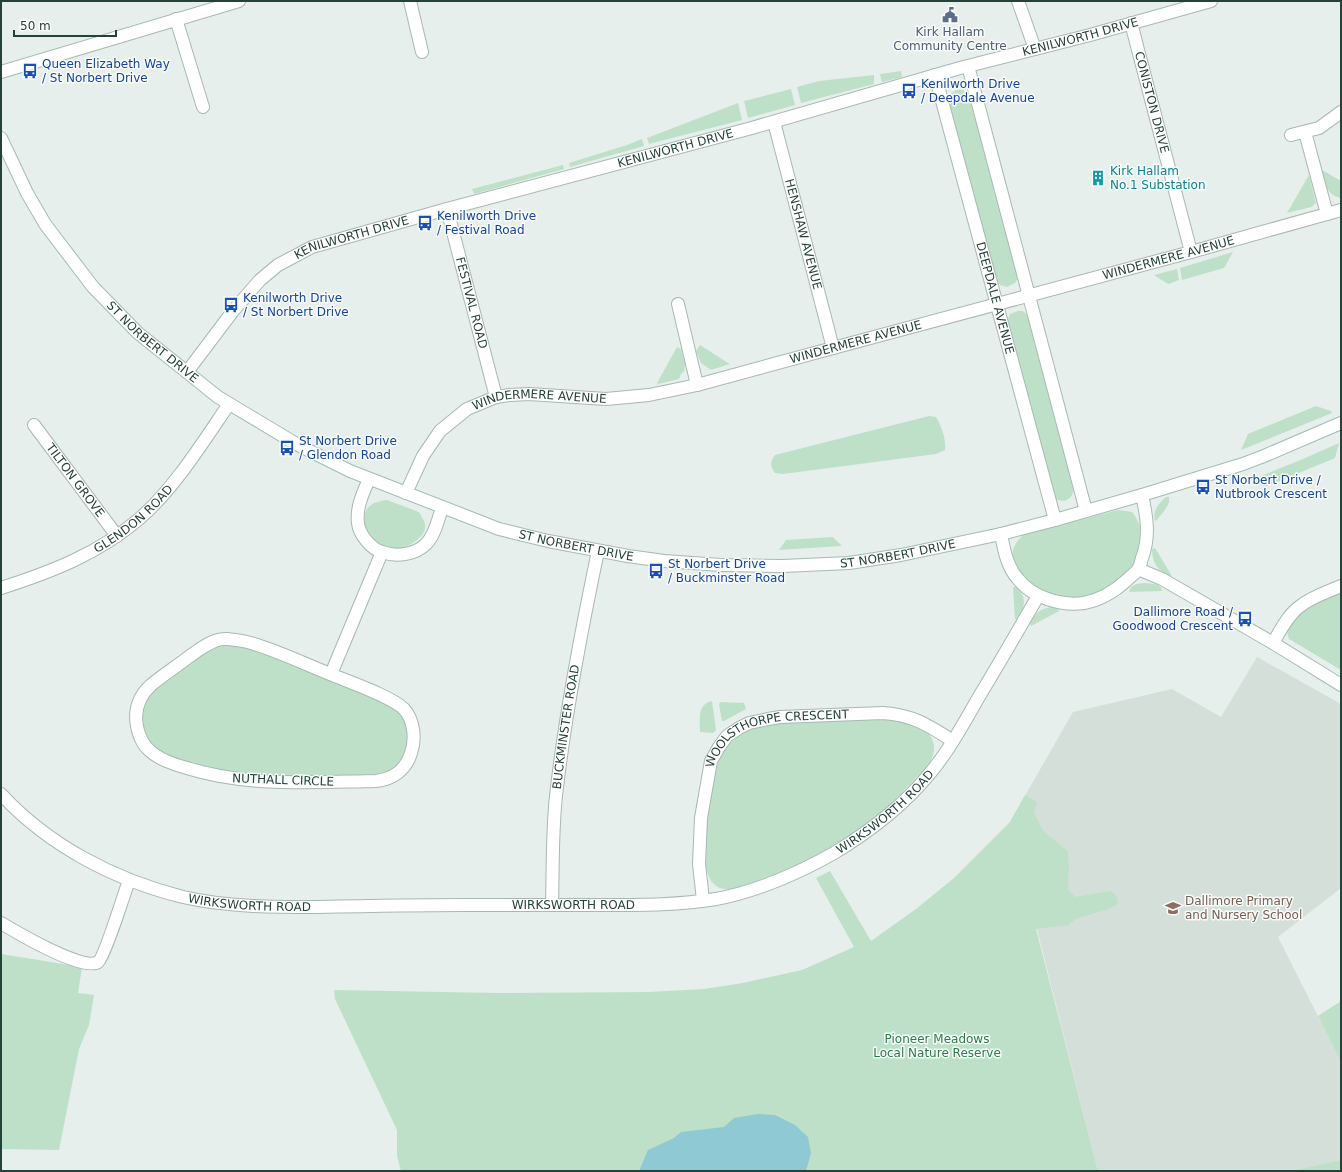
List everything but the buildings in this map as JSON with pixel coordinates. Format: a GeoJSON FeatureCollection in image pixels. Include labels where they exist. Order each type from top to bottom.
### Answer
{"type":"FeatureCollection","features":[{"type":"Feature","properties":{"kind":"street"},"geometry":{"type":"LineString","coordinates":[[1,72],[239,1]]}},
{"type":"Feature","properties":{"kind":"street"},"geometry":{"type":"LineString","coordinates":[[410,1],[422,52]]}},
{"type":"Feature","properties":{"kind":"street"},"geometry":{"type":"LineString","coordinates":[[1018,1],[1035,49]]}},
{"type":"Feature","properties":{"kind":"street","name":"KENILWORTH DRIVE"},"geometry":{"type":"LineString","coordinates":[[187,372],[233,311],[260,280],[278,265],[312,247],[447,209],[774,122],[935,75],[1212,1]]}},
{"type":"Feature","properties":{"kind":"street"},"geometry":{"type":"LineString","coordinates":[[176,19],[203,107]]}},
{"type":"Feature","properties":{"kind":"street","name":"CONISTON DRIVE"},"geometry":{"type":"LineString","coordinates":[[1131,23],[1191,252]]}},
{"type":"Feature","properties":{"kind":"street"},"geometry":{"type":"LineString","coordinates":[[968,66],[1086,511]]}},
{"type":"Feature","properties":{"kind":"street","name":"DEEPDALE AVENUE"},"geometry":{"type":"LineString","coordinates":[[935,75],[1055,520]]}},
{"type":"Feature","properties":{"kind":"street"},"geometry":{"type":"LineString","coordinates":[[1291,135],[1319,128],[1341,112]]}},
{"type":"Feature","properties":{"kind":"street","name":"HENSHAW AVENUE"},"geometry":{"type":"LineString","coordinates":[[774,122],[833,348]]}},
{"type":"Feature","properties":{"kind":"street"},"geometry":{"type":"LineString","coordinates":[[1305,132],[1327,214]]}},
{"type":"Feature","properties":{"kind":"street","name":"ST NORBERT DRIVE"},"geometry":{"type":"LineString","coordinates":[[2,144],[45,224],[93,288],[138,333],[229,404],[298,445],[350,471],[499,529],[548,541],[598,551],[664,561],[721,565],[783,566],[849,563],[901,555],[1001,534],[1055,520],[1142,495],[1264,456],[1341,423]]}},
{"type":"Feature","properties":{"kind":"street","name":"FESTIVAL ROAD"},"geometry":{"type":"LineString","coordinates":[[447,209],[496,397]]}},
{"type":"Feature","properties":{"kind":"street","name":"WINDERMERE AVENUE"},"geometry":{"type":"LineString","coordinates":[[406,493],[423,456],[440,431],[467,409],[496,397],[529,394],[606,399],[649,395],[697,385],[1341,210]]}},
{"type":"Feature","properties":{"kind":"street"},"geometry":{"type":"LineString","coordinates":[[678,304],[697,385]]}},
{"type":"Feature","properties":{"kind":"street","name":"GLENDON ROAD"},"geometry":{"type":"LineString","coordinates":[[1,588],[52,571],[75,561],[117,536],[140,519],[192,459],[229,404]]}},
{"type":"Feature","properties":{"kind":"street","name":"TILTON GROVE"},"geometry":{"type":"LineString","coordinates":[[34,425],[117,536]]}},
{"type":"Feature","properties":{"kind":"street"},"geometry":{"type":"LineString","coordinates":[[369,479],[358,507],[358,523],[360,531],[367,542],[382,552],[410,553],[418,551],[430,538],[442,508]]}},
{"type":"Feature","properties":{"kind":"street"},"geometry":{"type":"LineString","coordinates":[[1001,534],[1004,552],[1010,567],[1017,579],[1024,586],[1038,596],[1062,602],[1085,603],[1107,595],[1118,588],[1138,569],[1145,551],[1148,537],[1147,519],[1142,495]]}},
{"type":"Feature","properties":{"kind":"street","name":"BUCKMINSTER ROAD"},"geometry":{"type":"LineString","coordinates":[[552,905],[553,830],[560,761],[566,718],[598,551]]}},
{"type":"Feature","properties":{"kind":"street"},"geometry":{"type":"LineString","coordinates":[[330,674],[382,552]]}},
{"type":"Feature","properties":{"kind":"street"},"geometry":{"type":"LineString","coordinates":[[1138,569],[1162,579],[1273,643],[1341,685]]}},
{"type":"Feature","properties":{"kind":"street"},"geometry":{"type":"LineString","coordinates":[[1273,643],[1298,607],[1341,586]]}},
{"type":"Feature","properties":{"kind":"street","name":"WIRKSWORTH ROAD"},"geometry":{"type":"LineString","coordinates":[[1,794],[12,806],[49,836],[82,858],[111,873],[129,880],[182,897],[204,901],[270,907],[643,904],[718,899],[780,880],[814,864],[837,851],[881,820],[902,802],[931,772],[953,741],[1038,596]]}},
{"type":"Feature","properties":{"kind":"street","name":"NUTHALL CIRCLE"},"geometry":{"type":"LineString","coordinates":[[227,639],[253,643],[330,674],[397,704],[409,717],[414,732],[413,745],[406,764],[394,776],[385,780],[376,781],[316,782],[263,782],[219,777],[174,764],[160,758],[146,747],[138,731],[136,711],[139,700],[144,692],[192,655],[216,640],[227,639]]}},
{"type":"Feature","properties":{"kind":"street","name":"WOOLSTHORPE CRESCENT"},"geometry":{"type":"LineString","coordinates":[[703,900],[699,864],[699,839],[708,772],[711,762],[719,747],[727,736],[739,728],[750,723],[780,717],[883,713],[897,714],[918,720],[953,741]]}},
{"type":"Feature","properties":{"kind":"street"},"geometry":{"type":"LineString","coordinates":[[1,923],[57,953],[83,963],[97,963],[100,961],[129,880]]}},
{"type":"Feature","properties":{"kind":"shaded area","name":"Dallimore Primary and Nursery School"},"geometry":{"type":"Polygon","coordinates":[[[1257,657],[1341,704],[1341,888],[1278,937],[1341,1062],[1341,1160],[1292,1171],[1098,1171],[1010,822],[1073,712],[1172,689],[1221,717],[1257,657]]]}},
{"type":"Feature","properties":{"kind":"green space"},"geometry":{"type":"Polygon","coordinates":[[[901,71],[902,77],[882,82],[880,74],[901,71]]]}},
{"type":"Feature","properties":{"kind":"green space"},"geometry":{"type":"Polygon","coordinates":[[[874,75],[874,84],[801,103],[797,87],[819,81],[874,75]]]}},
{"type":"Feature","properties":{"kind":"green space"},"geometry":{"type":"Polygon","coordinates":[[[791,89],[795,105],[748,118],[744,101],[791,89]]]}},
{"type":"Feature","properties":{"kind":"green space"},"geometry":{"type":"Polygon","coordinates":[[[956,90],[963,90],[968,93],[1019,277],[1015,283],[1007,287],[1000,285],[997,282],[948,99],[950,94],[956,90]]]}},
{"type":"Feature","properties":{"kind":"green space"},"geometry":{"type":"Polygon","coordinates":[[[738,103],[742,120],[649,144],[647,138],[738,103]]]}},
{"type":"Feature","properties":{"kind":"green space"},"geometry":{"type":"Polygon","coordinates":[[[642,139],[644,146],[570,167],[569,163],[642,139]]]}},
{"type":"Feature","properties":{"kind":"green space"},"geometry":{"type":"Polygon","coordinates":[[[563,165],[564,169],[474,194],[472,189],[563,165]]]}},
{"type":"Feature","properties":{"kind":"green space"},"geometry":{"type":"Polygon","coordinates":[[[1322,170],[1341,181],[1341,198],[1329,191],[1322,170]]]}},
{"type":"Feature","properties":{"kind":"green space"},"geometry":{"type":"Polygon","coordinates":[[[1309,175],[1316,203],[1311,207],[1287,213],[1309,175]]]}},
{"type":"Feature","properties":{"kind":"green space"},"geometry":{"type":"Polygon","coordinates":[[[1233,252],[1224,268],[1182,280],[1180,268],[1233,252]]]}},
{"type":"Feature","properties":{"kind":"green space"},"geometry":{"type":"Polygon","coordinates":[[[1177,269],[1179,280],[1168,284],[1154,275],[1177,269]]]}},
{"type":"Feature","properties":{"kind":"green space"},"geometry":{"type":"Polygon","coordinates":[[[1023,311],[1028,316],[1074,490],[1071,497],[1065,501],[1057,500],[1054,497],[1007,322],[1010,314],[1023,311]]]}},
{"type":"Feature","properties":{"kind":"green space"},"geometry":{"type":"Polygon","coordinates":[[[700,345],[730,364],[711,370],[701,363],[696,351],[700,345]]]}},
{"type":"Feature","properties":{"kind":"green space"},"geometry":{"type":"Polygon","coordinates":[[[677,347],[681,349],[685,364],[684,371],[679,379],[658,384],[657,383],[677,347]]]}},
{"type":"Feature","properties":{"kind":"green space"},"geometry":{"type":"Polygon","coordinates":[[[1316,406],[1331,411],[1332,413],[1241,450],[1248,434],[1316,406]]]}},
{"type":"Feature","properties":{"kind":"green space"},"geometry":{"type":"Polygon","coordinates":[[[929,416],[936,417],[944,437],[945,450],[936,454],[783,474],[775,473],[772,468],[771,462],[775,455],[929,416]]]}},
{"type":"Feature","properties":{"kind":"green space"},"geometry":{"type":"Polygon","coordinates":[[[1339,443],[1335,458],[1265,487],[1251,480],[1303,459],[1339,443]]]}},
{"type":"Feature","properties":{"kind":"green space"},"geometry":{"type":"Polygon","coordinates":[[[1166,497],[1169,497],[1169,503],[1164,512],[1155,521],[1155,511],[1166,497]]]}},
{"type":"Feature","properties":{"kind":"green space"},"geometry":{"type":"Polygon","coordinates":[[[387,500],[419,512],[425,523],[424,532],[418,539],[404,547],[391,548],[379,543],[370,534],[365,523],[365,513],[372,504],[387,500]]]}},
{"type":"Feature","properties":{"kind":"green space"},"geometry":{"type":"Polygon","coordinates":[[[1118,510],[1132,512],[1136,517],[1141,532],[1140,549],[1134,563],[1128,570],[1115,582],[1101,591],[1093,595],[1076,598],[1057,596],[1031,584],[1015,565],[1012,556],[1014,548],[1023,535],[1118,510]]]}},
{"type":"Feature","properties":{"kind":"green space"},"geometry":{"type":"Polygon","coordinates":[[[833,537],[842,546],[779,550],[786,540],[833,537]]]}},
{"type":"Feature","properties":{"kind":"green space"},"geometry":{"type":"Polygon","coordinates":[[[1155,548],[1172,576],[1167,575],[1157,566],[1152,554],[1152,549],[1155,548]]]}},
{"type":"Feature","properties":{"kind":"green space"},"geometry":{"type":"Polygon","coordinates":[[[1136,584],[1155,584],[1161,587],[1162,591],[1129,592],[1131,587],[1136,584]]]}},
{"type":"Feature","properties":{"kind":"green space"},"geometry":{"type":"Polygon","coordinates":[[[1013,587],[1017,587],[1024,599],[1023,607],[1018,620],[1015,619],[1013,587]]]}},
{"type":"Feature","properties":{"kind":"green space"},"geometry":{"type":"Polygon","coordinates":[[[1341,591],[1341,670],[1289,639],[1287,629],[1295,616],[1302,611],[1318,601],[1341,591]]]}},
{"type":"Feature","properties":{"kind":"green space"},"geometry":{"type":"Polygon","coordinates":[[[1053,607],[1059,611],[1031,626],[1030,624],[1032,620],[1038,612],[1053,607]]]}},
{"type":"Feature","properties":{"kind":"green space"},"geometry":{"type":"Polygon","coordinates":[[[225,643],[241,646],[275,657],[388,703],[403,718],[406,725],[408,740],[404,755],[395,767],[389,771],[377,775],[269,776],[242,774],[181,762],[161,753],[155,749],[144,734],[142,721],[143,707],[146,700],[155,688],[204,651],[225,643]]]}},
{"type":"Feature","properties":{"kind":"green space"},"geometry":{"type":"Polygon","coordinates":[[[712,701],[716,730],[713,733],[700,732],[700,713],[704,705],[712,701]]]}},
{"type":"Feature","properties":{"kind":"green space"},"geometry":{"type":"Polygon","coordinates":[[[720,702],[744,703],[746,709],[722,721],[719,704],[720,702]]]}},
{"type":"Feature","properties":{"kind":"green space"},"geometry":{"type":"Polygon","coordinates":[[[887,717],[913,724],[927,731],[932,738],[934,752],[927,766],[885,810],[854,834],[838,844],[786,870],[734,889],[720,888],[714,884],[707,872],[704,855],[704,839],[708,802],[717,765],[723,751],[734,736],[753,727],[768,723],[887,717]]]}},
{"type":"Feature","properties":{"kind":"green space","name":"Pioneer Meadows Local Nature Reserve"},"geometry":{"type":"Polygon","coordinates":[[[1025,795],[1037,802],[1034,813],[1044,832],[1068,851],[1068,889],[1075,897],[1111,891],[1117,897],[1118,904],[1108,909],[1076,919],[1068,925],[1036,929],[1098,1171],[401,1171],[397,1156],[397,1130],[335,999],[334,990],[497,993],[648,992],[704,989],[743,983],[802,970],[854,947],[816,878],[830,871],[871,941],[916,909],[954,878],[1010,822],[1025,795]]]}},
{"type":"Feature","properties":{"kind":"green space"},"geometry":{"type":"Polygon","coordinates":[[[1,954],[82,967],[78,993],[94,995],[89,1025],[79,1049],[59,1150],[1,1149],[1,954]]]}},
{"type":"Feature","properties":{"kind":"green space"},"geometry":{"type":"Polygon","coordinates":[[[1341,1001],[1341,1062],[1318,1016],[1341,1001]]]}},
{"type":"Feature","properties":{"kind":"green space"},"geometry":{"type":"Polygon","coordinates":[[[1341,1160],[1341,1171],[1291,1171],[1341,1160]]]}},
{"type":"Feature","properties":{"kind":"water"},"geometry":{"type":"Polygon","coordinates":[[[758,1114],[775,1115],[795,1125],[808,1137],[811,1153],[806,1171],[639,1171],[648,1150],[674,1138],[681,1132],[724,1127],[734,1118],[758,1114]]]}},
{"type":"Feature","properties":{"kind":"place","name":"Kirk Hallam Community Centre"},"geometry":{"type":"Point","coordinates":[950,15]}},
{"type":"Feature","properties":{"kind":"place","name":"Queen Elizabeth Way / St Norbert Drive"},"geometry":{"type":"Point","coordinates":[30,71]}},
{"type":"Feature","properties":{"kind":"place","name":"Kenilworth Drive / Deepdale Avenue"},"geometry":{"type":"Point","coordinates":[909,91]}},
{"type":"Feature","properties":{"kind":"place","name":"Kirk Hallam No.1 Substation"},"geometry":{"type":"Point","coordinates":[1098,178]}},
{"type":"Feature","properties":{"kind":"place","name":"Kenilworth Drive / Festival Road"},"geometry":{"type":"Point","coordinates":[425,223]}},
{"type":"Feature","properties":{"kind":"place","name":"Kenilworth Drive / St Norbert Drive"},"geometry":{"type":"Point","coordinates":[231,305]}},
{"type":"Feature","properties":{"kind":"place","name":"St Norbert Drive / Glendon Road"},"geometry":{"type":"Point","coordinates":[287,448]}},
{"type":"Feature","properties":{"kind":"place","name":"St Norbert Drive / Nutbrook Crescent"},"geometry":{"type":"Point","coordinates":[1203,487]}},
{"type":"Feature","properties":{"kind":"place","name":"St Norbert Drive / Buckminster Road"},"geometry":{"type":"Point","coordinates":[656,571]}},
{"type":"Feature","properties":{"kind":"place","name":"Dallimore Road / Goodwood Crescent"},"geometry":{"type":"Point","coordinates":[1245,619]}},
{"type":"Feature","properties":{"kind":"place","name":"Dallimore Primary and Nursery School"},"geometry":{"type":"Point","coordinates":[1173,908]}}]}
